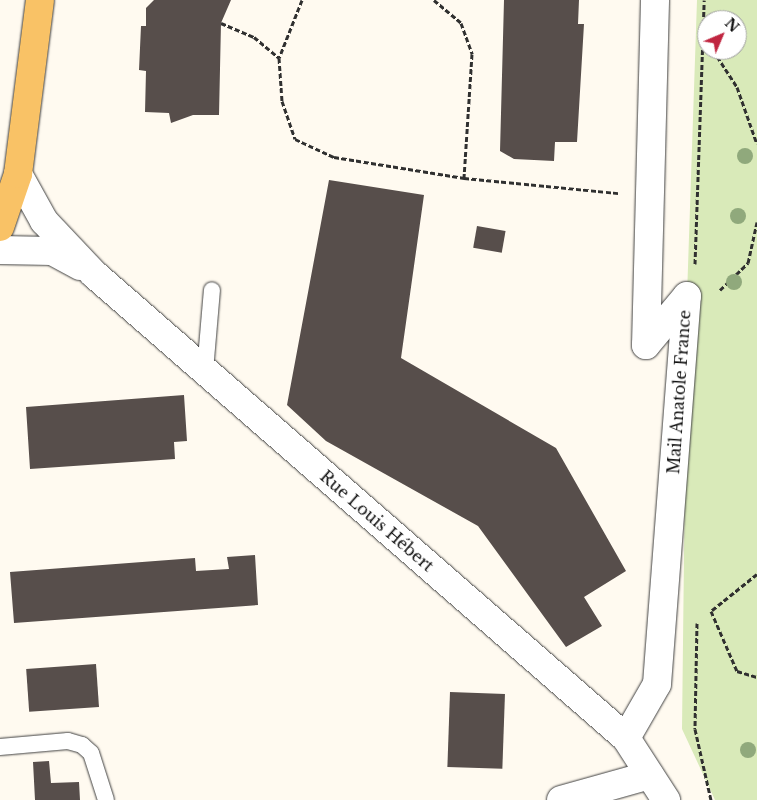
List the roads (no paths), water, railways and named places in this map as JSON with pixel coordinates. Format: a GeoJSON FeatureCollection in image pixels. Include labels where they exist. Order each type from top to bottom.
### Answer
{"type":"FeatureCollection","features":[{"type":"Feature","properties":{"kind":"main road"},"geometry":{"type":"LineString","coordinates":[[0,227],[18,174],[40,0]]}},
{"type":"Feature","properties":{"kind":"street","name":"Mail Anatole France"},"geometry":{"type":"LineString","coordinates":[[626,738],[657,684],[686,296],[646,345],[655,0]]}},
{"type":"Feature","properties":{"kind":"street","name":"Rue Louis Hébert"},"geometry":{"type":"LineString","coordinates":[[18,174],[44,221],[94,274],[626,738],[666,800]]}},
{"type":"Feature","properties":{"kind":"street","name":"Rue Louis Hébert"},"geometry":{"type":"LineString","coordinates":[[0,250],[52,251],[94,274]]}},
{"type":"Feature","properties":{"kind":"street"},"geometry":{"type":"LineString","coordinates":[[561,800],[650,775]]}},
{"type":"Feature","properties":{"kind":"lane"},"geometry":{"type":"LineString","coordinates":[[205,371],[212,290]]}},
{"type":"Feature","properties":{"kind":"lane"},"geometry":{"type":"LineString","coordinates":[[0,747],[68,741],[82,745],[91,753],[106,800]]}}]}
